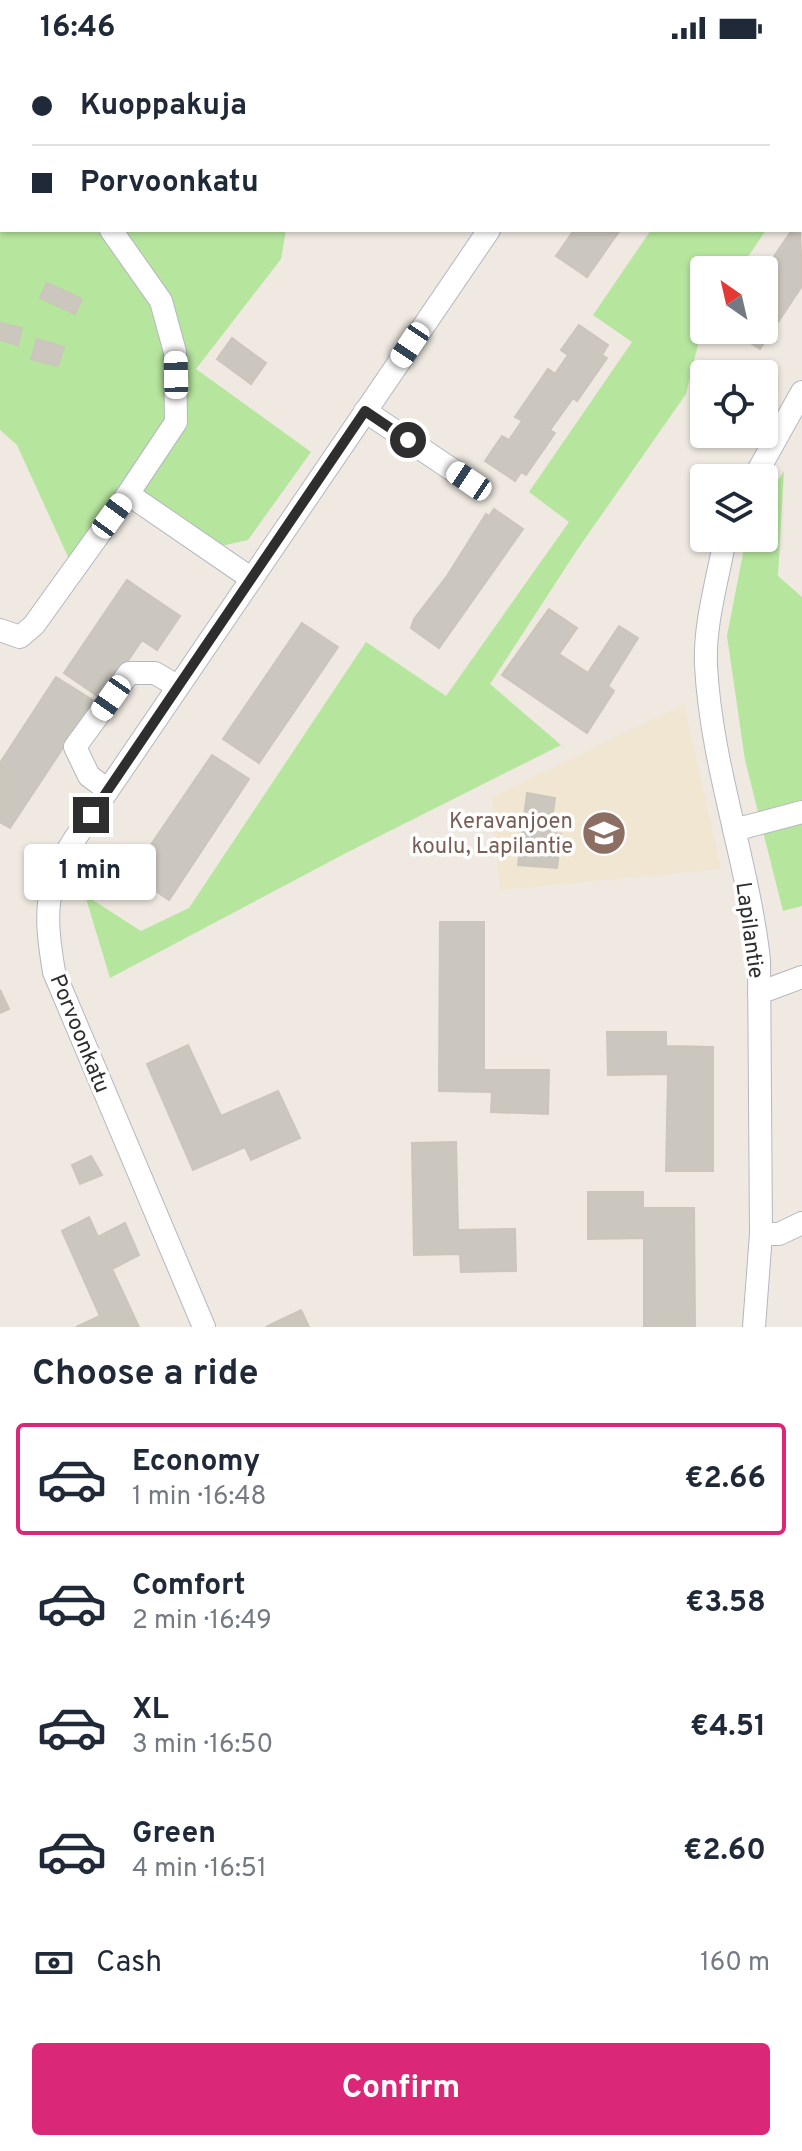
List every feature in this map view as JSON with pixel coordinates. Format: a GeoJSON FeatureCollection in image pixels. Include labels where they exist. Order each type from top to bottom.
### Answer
{"type":"FeatureCollection","features":[{"type":"Feature","properties":{"kind":"street"},"geometry":{"type":"LineString","coordinates":[[0,630],[20,637],[34,625],[176,422],[175,352],[161,301],[112,232]]}},
{"type":"Feature","properties":{"kind":"street","name":"Porvoonkatu"},"geometry":{"type":"LineString","coordinates":[[204,1327],[54,972],[48,935],[47,896],[59,864],[177,686],[488,232]]}},
{"type":"Feature","properties":{"kind":"street"},"geometry":{"type":"LineString","coordinates":[[762,464],[802,392]]}},
{"type":"Feature","properties":{"kind":"street"},"geometry":{"type":"LineString","coordinates":[[365,411],[469,481]]}},
{"type":"Feature","properties":{"kind":"street"},"geometry":{"type":"LineString","coordinates":[[128,494],[252,579]]}},
{"type":"Feature","properties":{"kind":"street","name":"Lapilantie"},"geometry":{"type":"LineString","coordinates":[[723,552],[705,662],[713,725],[755,925],[759,993],[761,1234],[754,1327]]}},
{"type":"Feature","properties":{"kind":"street"},"geometry":{"type":"LineString","coordinates":[[108,790],[89,776],[75,747],[129,673],[155,673],[177,686]]}},
{"type":"Feature","properties":{"kind":"street"},"geometry":{"type":"LineString","coordinates":[[734,830],[802,812]]}},
{"type":"Feature","properties":{"kind":"street"},"geometry":{"type":"LineString","coordinates":[[759,993],[802,977]]}},
{"type":"Feature","properties":{"kind":"street"},"geometry":{"type":"LineString","coordinates":[[761,1234],[779,1234],[802,1223]]}},
{"type":"Feature","properties":{"kind":"shaded area","name":"Keravanjoen koulu, Lapilantie"},"geometry":{"type":"Polygon","coordinates":[[[684,704],[721,869],[500,890],[492,797],[684,704]]]}},
{"type":"Feature","properties":{"kind":"green space"},"geometry":{"type":"Polygon","coordinates":[[[0,232],[286,232],[281,259],[196,369],[311,452],[248,540],[221,546],[128,481],[69,559],[17,445],[0,430],[0,232]]]}},
{"type":"Feature","properties":{"kind":"green space"},"geometry":{"type":"Polygon","coordinates":[[[650,232],[765,232],[748,256],[690,256],[690,344],[698,344],[694,360],[690,360],[686,394],[577,550],[490,684],[561,745],[346,853],[110,978],[85,895],[141,931],[189,908],[366,642],[446,696],[569,522],[529,492],[632,342],[593,315],[650,232]]]}},
{"type":"Feature","properties":{"kind":"green space"},"geometry":{"type":"Polygon","coordinates":[[[784,471],[778,576],[802,597],[802,906],[783,911],[745,760],[727,636],[743,552],[778,552],[778,480],[784,471]]]}},
{"type":"Feature","properties":{"kind":"building"},"geometry":{"type":"Polygon","coordinates":[[[573,232],[619,232],[587,277],[556,256],[573,232]]]}},
{"type":"Feature","properties":{"kind":"building"},"geometry":{"type":"Polygon","coordinates":[[[791,232],[800,232],[802,286],[778,322],[778,256],[774,256],[791,232]]]}},
{"type":"Feature","properties":{"kind":"building"},"geometry":{"type":"Polygon","coordinates":[[[47,283],[82,299],[75,314],[40,298],[47,283]]]}},
{"type":"Feature","properties":{"kind":"building"},"geometry":{"type":"Polygon","coordinates":[[[0,323],[22,328],[18,345],[0,340],[0,323]]]}},
{"type":"Feature","properties":{"kind":"building"},"geometry":{"type":"Polygon","coordinates":[[[579,325],[608,345],[602,355],[607,358],[577,401],[573,398],[550,430],[555,433],[526,475],[521,472],[515,481],[485,461],[502,436],[509,440],[522,421],[515,417],[548,369],[555,374],[568,355],[561,350],[579,325]]]}},
{"type":"Feature","properties":{"kind":"building"},"geometry":{"type":"Polygon","coordinates":[[[232,338],[266,363],[251,384],[217,359],[232,338]]]}},
{"type":"Feature","properties":{"kind":"building"},"geometry":{"type":"Polygon","coordinates":[[[37,339],[64,347],[58,366],[31,359],[37,339]]]}},
{"type":"Feature","properties":{"kind":"building"},"geometry":{"type":"Polygon","coordinates":[[[494,509],[523,529],[439,648],[411,628],[414,619],[447,576],[486,514],[489,516],[494,509]]]}},
{"type":"Feature","properties":{"kind":"building"},"geometry":{"type":"Polygon","coordinates":[[[127,580],[180,616],[157,650],[142,640],[102,699],[64,673],[127,580]]]}},
{"type":"Feature","properties":{"kind":"building"},"geometry":{"type":"Polygon","coordinates":[[[549,609],[577,628],[559,654],[588,673],[619,626],[638,638],[608,686],[614,691],[587,733],[502,675],[549,609]]]}},
{"type":"Feature","properties":{"kind":"building"},"geometry":{"type":"Polygon","coordinates":[[[302,623],[338,647],[259,763],[223,739],[302,623]]]}},
{"type":"Feature","properties":{"kind":"building"},"geometry":{"type":"Polygon","coordinates":[[[56,677],[94,701],[10,828],[0,822],[0,763],[56,677]]]}},
{"type":"Feature","properties":{"kind":"building"},"geometry":{"type":"Polygon","coordinates":[[[212,755],[249,779],[169,900],[131,874],[212,755]]]}},
{"type":"Feature","properties":{"kind":"building"},"geometry":{"type":"Polygon","coordinates":[[[527,793],[555,798],[550,833],[561,834],[557,868],[518,865],[527,793]]]}},
{"type":"Feature","properties":{"kind":"building"},"geometry":{"type":"Polygon","coordinates":[[[440,922],[484,922],[484,1070],[549,1070],[548,1114],[491,1112],[492,1092],[439,1091],[440,922]]]}},
{"type":"Feature","properties":{"kind":"building"},"geometry":{"type":"Polygon","coordinates":[[[0,990],[9,1009],[0,1013],[0,990]]]}},
{"type":"Feature","properties":{"kind":"building"},"geometry":{"type":"Polygon","coordinates":[[[607,1032],[666,1032],[666,1046],[713,1047],[713,1171],[666,1171],[668,1074],[608,1075],[607,1032]]]}},
{"type":"Feature","properties":{"kind":"building"},"geometry":{"type":"Polygon","coordinates":[[[188,1045],[221,1116],[278,1091],[300,1138],[251,1160],[245,1147],[193,1170],[147,1064],[188,1045]]]}},
{"type":"Feature","properties":{"kind":"building"},"geometry":{"type":"Polygon","coordinates":[[[456,1142],[458,1230],[515,1229],[516,1271],[461,1272],[460,1254],[414,1255],[412,1143],[456,1142]]]}},
{"type":"Feature","properties":{"kind":"building"},"geometry":{"type":"Polygon","coordinates":[[[91,1156],[102,1175],[80,1184],[72,1165],[91,1156]]]}},
{"type":"Feature","properties":{"kind":"building"},"geometry":{"type":"Polygon","coordinates":[[[588,1192],[643,1192],[643,1208],[694,1208],[695,1327],[644,1327],[644,1238],[588,1239],[588,1192]]]}},
{"type":"Feature","properties":{"kind":"building"},"geometry":{"type":"Polygon","coordinates":[[[89,1217],[98,1237],[125,1223],[139,1255],[112,1269],[139,1327],[76,1327],[100,1316],[62,1231],[89,1217]]]}},
{"type":"Feature","properties":{"kind":"building"},"geometry":{"type":"Polygon","coordinates":[[[301,1310],[309,1327],[266,1327],[301,1310]]]}},
{"type":"Feature","properties":{"kind":"place","name":"Keravanjoen koulu, Lapilantie"},"geometry":{"type":"Point","coordinates":[604,833]}},
{"type":"Feature","properties":{"kind":"route"},"geometry":{"type":"LineString","coordinates":[[91,815],[365,411],[408,440]]}}]}
